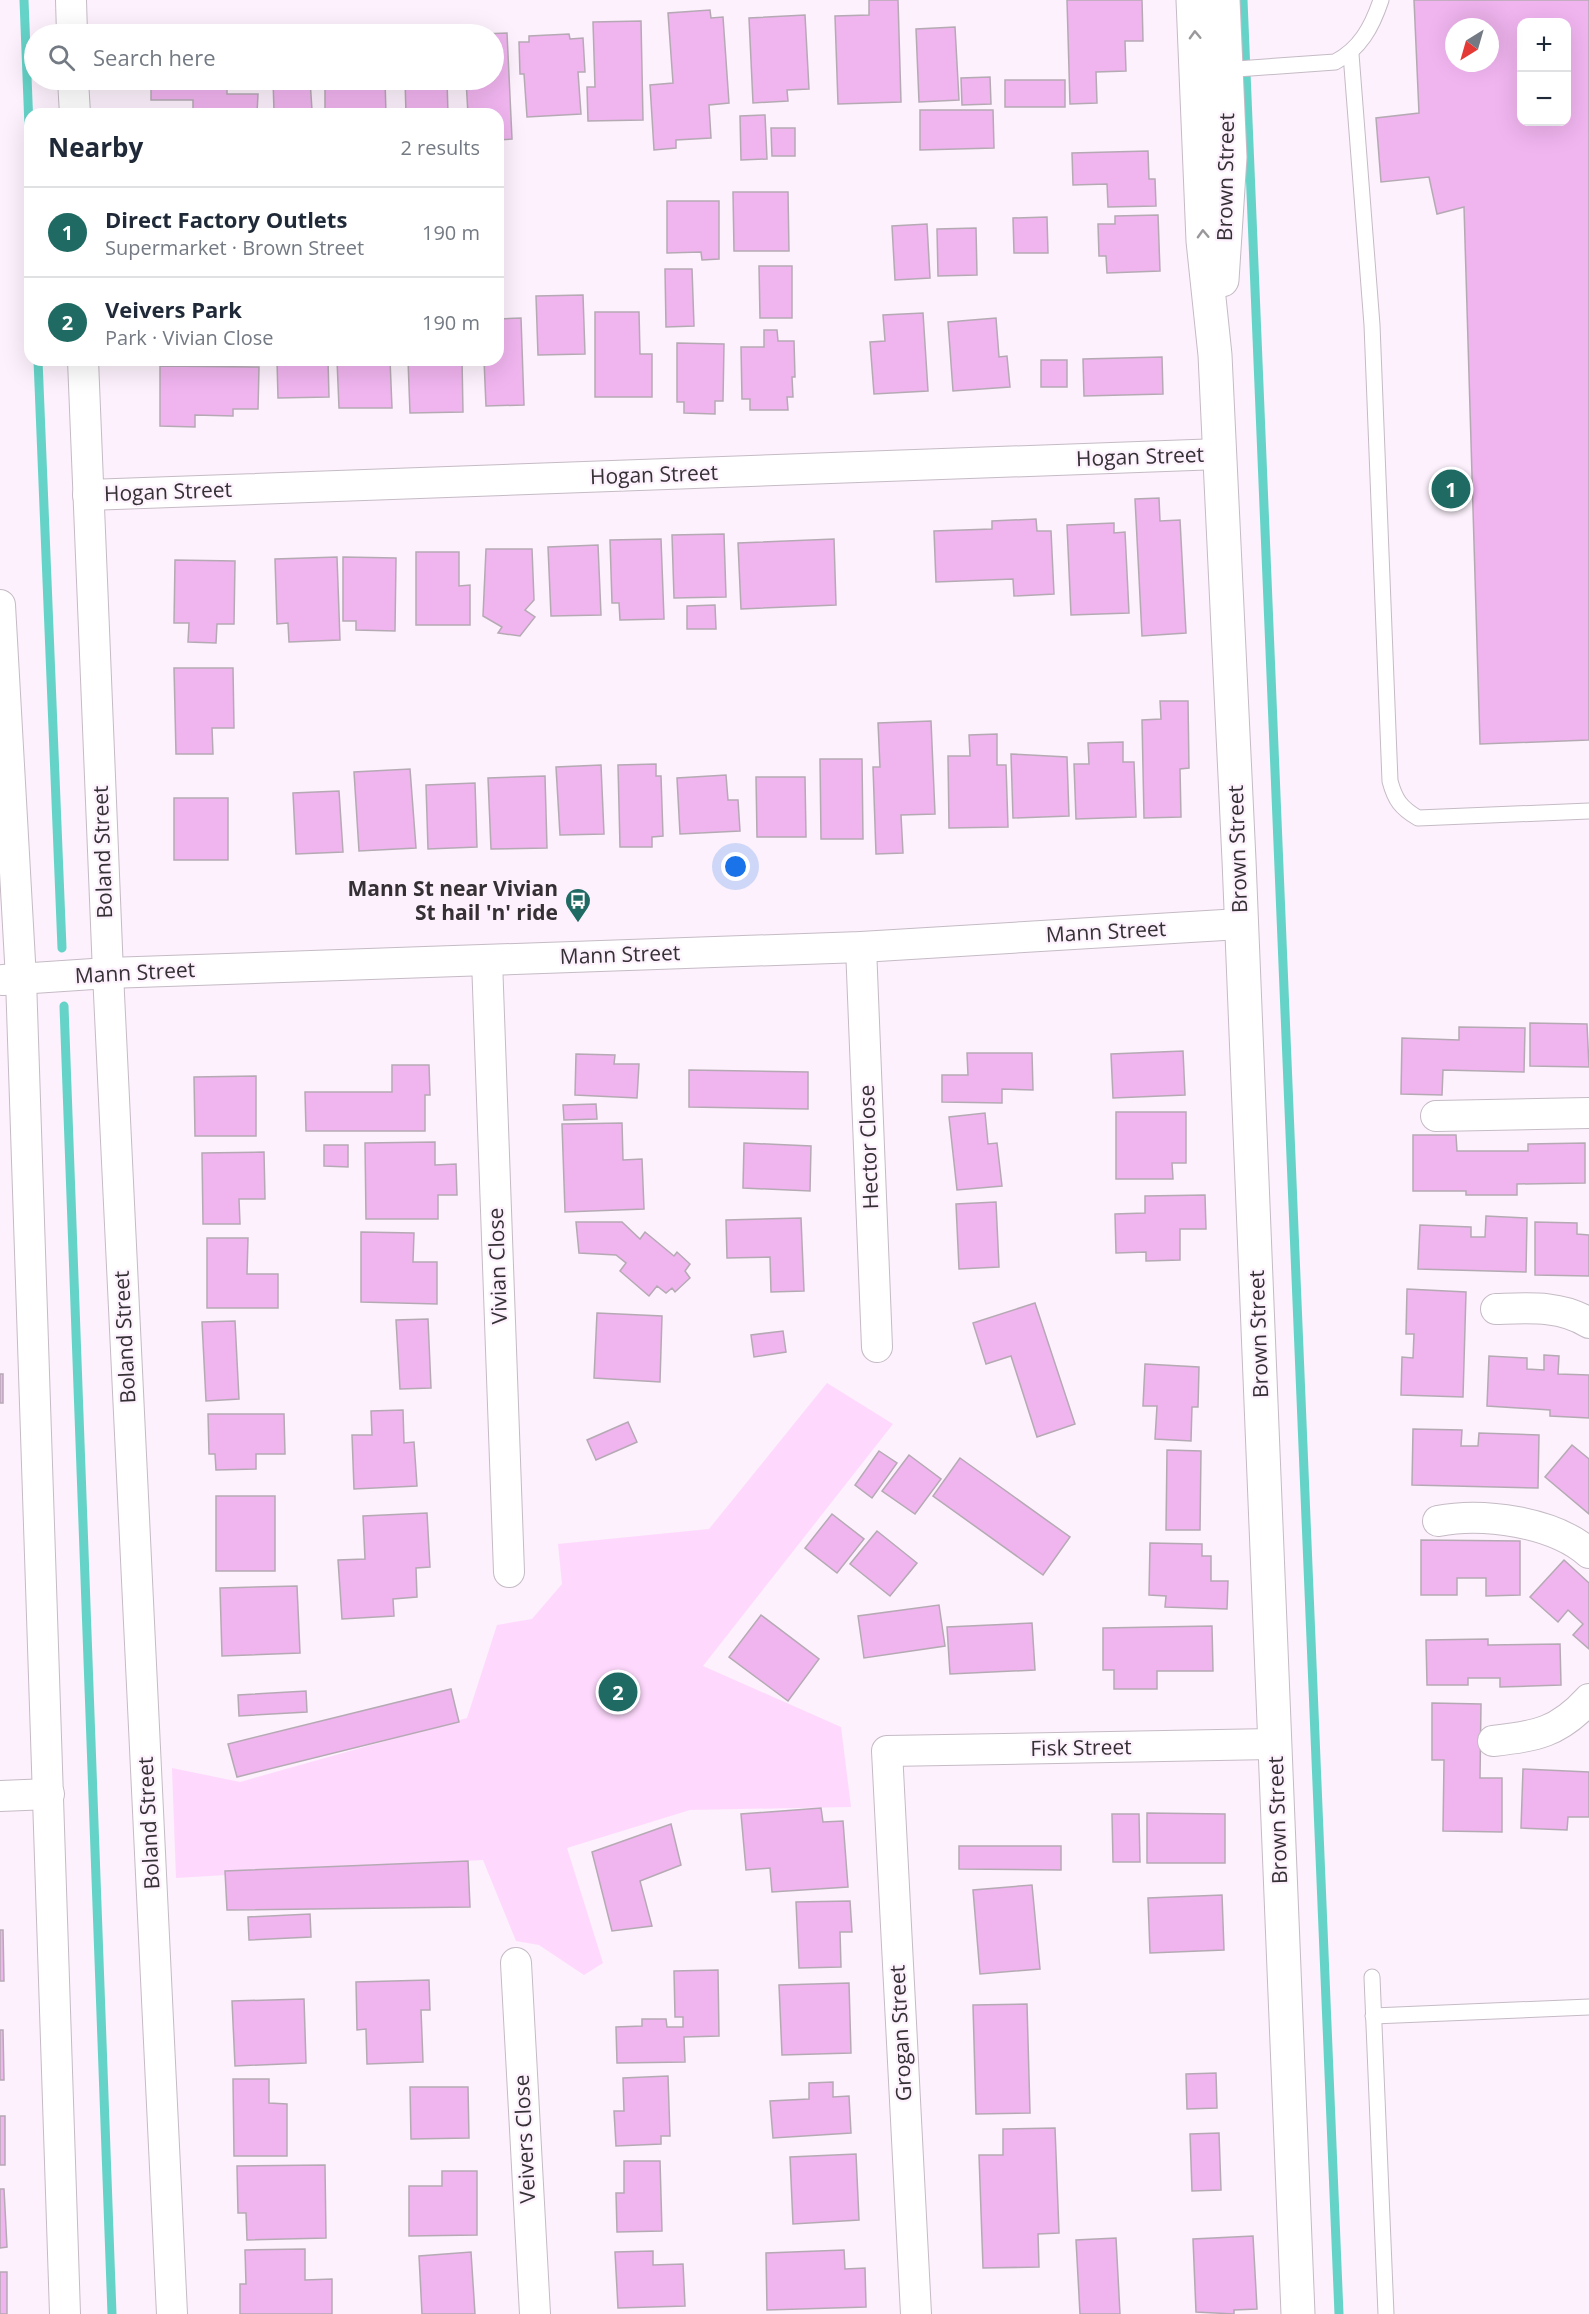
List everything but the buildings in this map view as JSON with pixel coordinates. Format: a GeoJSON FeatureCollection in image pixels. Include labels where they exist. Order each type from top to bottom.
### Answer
{"type":"FeatureCollection","features":[{"type":"Feature","properties":{"kind":"street"},"geometry":{"type":"LineString","coordinates":[[71,0],[72,24]]}},
{"type":"Feature","properties":{"kind":"street","name":"Brown Street"},"geometry":{"type":"LineString","coordinates":[[1193,0],[1228,69]]}},
{"type":"Feature","properties":{"kind":"street","name":"Brown Street"},"geometry":{"type":"LineString","coordinates":[[1223,0],[1228,69],[1203,241],[1215,355],[1220,454],[1298,2314]]}},
{"type":"Feature","properties":{"kind":"street"},"geometry":{"type":"LineString","coordinates":[[74,90],[75,108]]}},
{"type":"Feature","properties":{"kind":"street","name":"Boland Street"},"geometry":{"type":"LineString","coordinates":[[83,366],[108,973],[172,2314]]}},
{"type":"Feature","properties":{"kind":"street","name":"Hogan Street"},"geometry":{"type":"LineString","coordinates":[[88,495],[1220,454]]}},
{"type":"Feature","properties":{"kind":"street"},"geometry":{"type":"LineString","coordinates":[[0,605],[10,980],[49,1794],[65,2314]]}},
{"type":"Feature","properties":{"kind":"street","name":"Mann Street"},"geometry":{"type":"LineString","coordinates":[[10,980],[108,973],[861,946],[1240,924]]}},
{"type":"Feature","properties":{"kind":"street","name":"Hector Close"},"geometry":{"type":"LineString","coordinates":[[861,946],[877,1347]]}},
{"type":"Feature","properties":{"kind":"street","name":"Vivian Close"},"geometry":{"type":"LineString","coordinates":[[487,960],[509,1572]]}},
{"type":"Feature","properties":{"kind":"street"},"geometry":{"type":"LineString","coordinates":[[1436,1116],[1589,1113]]}},
{"type":"Feature","properties":{"kind":"street"},"geometry":{"type":"LineString","coordinates":[[1496,1309],[1537,1308],[1574,1314],[1589,1323]]}},
{"type":"Feature","properties":{"kind":"street"},"geometry":{"type":"LineString","coordinates":[[1438,1521],[1455,1517],[1540,1527],[1576,1542],[1589,1553]]}},
{"type":"Feature","properties":{"kind":"street"},"geometry":{"type":"LineString","coordinates":[[1493,1741],[1536,1736],[1574,1716],[1589,1700]]}},
{"type":"Feature","properties":{"kind":"street","name":"Fisk Street"},"geometry":{"type":"LineString","coordinates":[[887,1751],[1275,1744]]}},
{"type":"Feature","properties":{"kind":"street","name":"Grogan Street"},"geometry":{"type":"LineString","coordinates":[[887,1751],[915,2314]]}},
{"type":"Feature","properties":{"kind":"street"},"geometry":{"type":"LineString","coordinates":[[0,1796],[49,1794]]}},
{"type":"Feature","properties":{"kind":"street","name":"Veivers Close"},"geometry":{"type":"LineString","coordinates":[[516,1964],[535,2314]]}},
{"type":"Feature","properties":{"kind":"lane"},"geometry":{"type":"LineString","coordinates":[[1228,69],[1335,62],[1351,54],[1376,17],[1381,0]]}},
{"type":"Feature","properties":{"kind":"lane"},"geometry":{"type":"LineString","coordinates":[[1351,54],[1372,325],[1390,781],[1394,798],[1404,810],[1418,818],[1589,811]]}},
{"type":"Feature","properties":{"kind":"lane"},"geometry":{"type":"LineString","coordinates":[[1372,1977],[1386,2314]]}},
{"type":"Feature","properties":{"kind":"lane"},"geometry":{"type":"LineString","coordinates":[[1373,2016],[1589,2007]]}},
{"type":"Feature","properties":{"kind":"shaded area"},"geometry":{"type":"Polygon","coordinates":[[[827,1383],[893,1424],[703,1666],[841,1727],[851,1807],[690,1810],[567,1848],[603,1963],[584,1975],[539,1945],[516,1941],[483,1860],[176,1878],[172,1768],[240,1782],[467,1718],[497,1625],[532,1619],[562,1584],[558,1544],[709,1529],[827,1383]]]}},
{"type":"Feature","properties":{"kind":"waterway"},"geometry":{"type":"LineString","coordinates":[[24,0],[25,24]]}},
{"type":"Feature","properties":{"kind":"waterway"},"geometry":{"type":"LineString","coordinates":[[1243,0],[1339,2314]]}},
{"type":"Feature","properties":{"kind":"waterway"},"geometry":{"type":"LineString","coordinates":[[28,90],[28,108]]}},
{"type":"Feature","properties":{"kind":"waterway"},"geometry":{"type":"LineString","coordinates":[[38,366],[62,948]]}},
{"type":"Feature","properties":{"kind":"waterway"},"geometry":{"type":"LineString","coordinates":[[64,1006],[112,2314]]}},
{"type":"Feature","properties":{"kind":"place","name":"Direct Factory Outlets"},"geometry":{"type":"Point","coordinates":[1451,489]}},
{"type":"Feature","properties":{"kind":"place","name":"Mann St near Vivian St hail 'n' ride"},"geometry":{"type":"Point","coordinates":[578,924]}},
{"type":"Feature","properties":{"kind":"place","name":"Veivers Park"},"geometry":{"type":"Point","coordinates":[618,1692]}}]}
